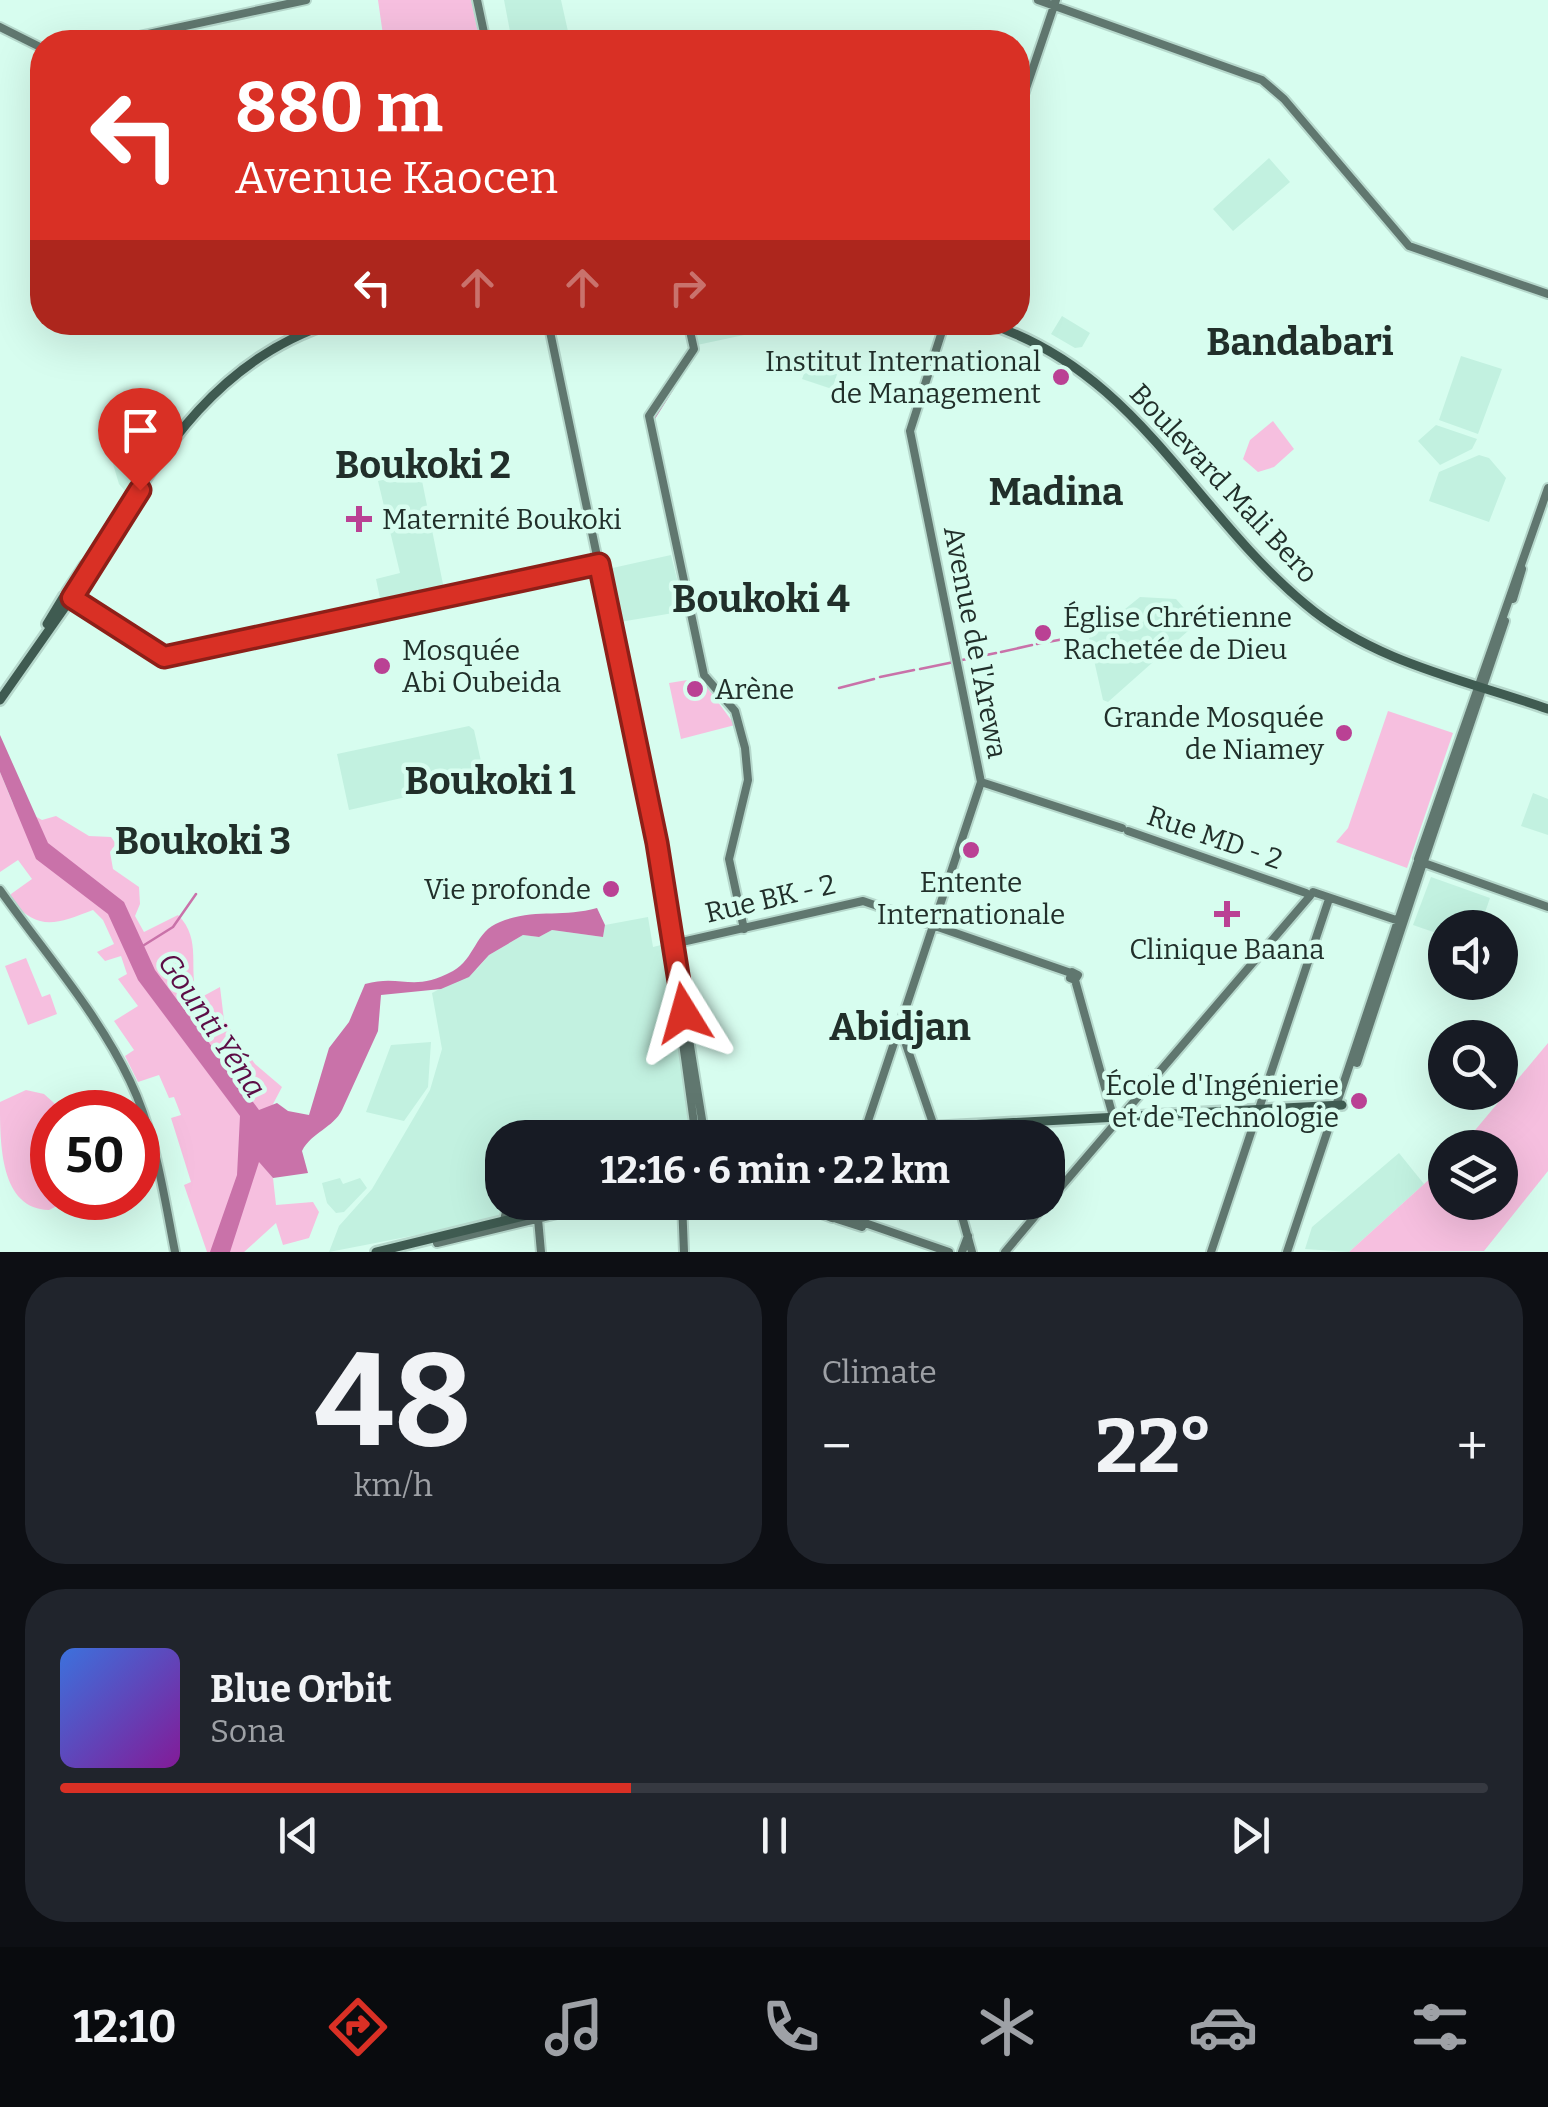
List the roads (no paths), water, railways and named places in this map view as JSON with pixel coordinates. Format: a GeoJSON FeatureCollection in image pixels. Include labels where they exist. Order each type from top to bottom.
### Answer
{"type":"FeatureCollection","features":[{"type":"Feature","properties":{"kind":"main road"},"geometry":{"type":"LineString","coordinates":[[0,700],[182,418],[216,381],[265,345],[287,335]]}},
{"type":"Feature","properties":{"kind":"main road"},"geometry":{"type":"LineString","coordinates":[[121,516],[190,418],[225,380],[300,335]]}},
{"type":"Feature","properties":{"kind":"main road","name":"Boulevard Mali Bero"},"geometry":{"type":"LineString","coordinates":[[1019,335],[1088,374],[1131,412],[1311,602],[1350,630],[1399,655],[1548,706]]}},
{"type":"Feature","properties":{"kind":"main road","name":"Boulevard Mali Bero"},"geometry":{"type":"LineString","coordinates":[[1029,335],[1053,346],[1122,395],[1230,519]]}},
{"type":"Feature","properties":{"kind":"main road"},"geometry":{"type":"LineString","coordinates":[[0,692],[69,596]]}},
{"type":"Feature","properties":{"kind":"main road"},"geometry":{"type":"LineString","coordinates":[[1065,1123],[1337,1110]]}},
{"type":"Feature","properties":{"kind":"main road"},"geometry":{"type":"LineString","coordinates":[[376,1252],[520,1220]]}},
{"type":"Feature","properties":{"kind":"main road"},"geometry":{"type":"LineString","coordinates":[[398,1252],[436,1241]]}},
{"type":"Feature","properties":{"kind":"street"},"geometry":{"type":"LineString","coordinates":[[167,30],[306,0]]}},
{"type":"Feature","properties":{"kind":"street"},"geometry":{"type":"LineString","coordinates":[[479,0],[485,30]]}},
{"type":"Feature","properties":{"kind":"street"},"geometry":{"type":"LineString","coordinates":[[1038,0],[1262,80],[1284,99],[1410,246],[1548,294]]}},
{"type":"Feature","properties":{"kind":"street"},"geometry":{"type":"LineString","coordinates":[[1030,77],[1055,3]]}},
{"type":"Feature","properties":{"kind":"street"},"geometry":{"type":"LineString","coordinates":[[0,28],[30,42]]}},
{"type":"Feature","properties":{"kind":"street"},"geometry":{"type":"LineString","coordinates":[[551,335],[674,944],[697,1120]]}},
{"type":"Feature","properties":{"kind":"street"},"geometry":{"type":"LineString","coordinates":[[691,335],[694,348],[649,416],[704,675],[735,711],[745,748],[748,780],[729,859],[744,930]]}},
{"type":"Feature","properties":{"kind":"street","name":"Avenue de l'Arewa"},"geometry":{"type":"LineString","coordinates":[[868,1120],[982,782],[910,431],[940,335]]}},
{"type":"Feature","properties":{"kind":"street"},"geometry":{"type":"LineString","coordinates":[[1290,1252],[1548,488]]}},
{"type":"Feature","properties":{"kind":"street"},"geometry":{"type":"LineString","coordinates":[[69,596],[154,653],[168,657],[599,564]]}},
{"type":"Feature","properties":{"kind":"street","name":"Rue MD - 2"},"geometry":{"type":"LineString","coordinates":[[982,782],[1308,895],[1401,922]]}},
{"type":"Feature","properties":{"kind":"street"},"geometry":{"type":"LineString","coordinates":[[1121,828],[1123,817]]}},
{"type":"Feature","properties":{"kind":"street"},"geometry":{"type":"LineString","coordinates":[[1421,862],[1548,907]]}},
{"type":"Feature","properties":{"kind":"street"},"geometry":{"type":"LineString","coordinates":[[0,890],[98,1026],[130,1080],[145,1120],[175,1252]]}},
{"type":"Feature","properties":{"kind":"street"},"geometry":{"type":"LineString","coordinates":[[1065,1181],[1308,895]]}},
{"type":"Feature","properties":{"kind":"street"},"geometry":{"type":"LineString","coordinates":[[1210,1252],[1329,898]]}},
{"type":"Feature","properties":{"kind":"street","name":"Rue BK - 2"},"geometry":{"type":"LineString","coordinates":[[674,944],[859,901],[1073,977],[1116,1120]]}},
{"type":"Feature","properties":{"kind":"street"},"geometry":{"type":"LineString","coordinates":[[900,1027],[933,1120]]}},
{"type":"Feature","properties":{"kind":"street"},"geometry":{"type":"LineString","coordinates":[[436,1241],[504,1220]]}},
{"type":"Feature","properties":{"kind":"street"},"geometry":{"type":"LineString","coordinates":[[436,1241],[533,1220]]}},
{"type":"Feature","properties":{"kind":"street"},"geometry":{"type":"LineString","coordinates":[[538,1220],[541,1252]]}},
{"type":"Feature","properties":{"kind":"street"},"geometry":{"type":"LineString","coordinates":[[683,1220],[684,1252]]}},
{"type":"Feature","properties":{"kind":"street"},"geometry":{"type":"LineString","coordinates":[[850,1220],[936,1252]]}},
{"type":"Feature","properties":{"kind":"street"},"geometry":{"type":"LineString","coordinates":[[851,1220],[949,1252]]}},
{"type":"Feature","properties":{"kind":"street"},"geometry":{"type":"LineString","coordinates":[[963,1220],[972,1252]]}},
{"type":"Feature","properties":{"kind":"street"},"geometry":{"type":"LineString","coordinates":[[1006,1251],[1032,1220]]}},
{"type":"Feature","properties":{"kind":"street"},"geometry":{"type":"LineString","coordinates":[[962,1252],[968,1236]]}},
{"type":"Feature","properties":{"kind":"waterway"},"geometry":{"type":"LineString","coordinates":[[654,418],[673,388]]}},
{"type":"Feature","properties":{"kind":"waterway"},"geometry":{"type":"LineString","coordinates":[[1037,644],[1064,639]]}},
{"type":"Feature","properties":{"kind":"waterway"},"geometry":{"type":"LineString","coordinates":[[1001,652],[1032,645]]}},
{"type":"Feature","properties":{"kind":"waterway"},"geometry":{"type":"LineString","coordinates":[[962,660],[996,653]]}},
{"type":"Feature","properties":{"kind":"waterway"},"geometry":{"type":"LineString","coordinates":[[920,669],[954,662]]}},
{"type":"Feature","properties":{"kind":"waterway"},"geometry":{"type":"LineString","coordinates":[[880,677],[914,670]]}},
{"type":"Feature","properties":{"kind":"waterway"},"geometry":{"type":"LineString","coordinates":[[839,688],[874,679]]}},
{"type":"Feature","properties":{"kind":"waterway"},"geometry":{"type":"LineString","coordinates":[[141,947],[173,927],[196,894]]}},
{"type":"Feature","properties":{"kind":"place","name":"Institut International de Management"},"geometry":{"type":"Point","coordinates":[1061,377]}},
{"type":"Feature","properties":{"kind":"place","name":"Maternité Boukoki"},"geometry":{"type":"Point","coordinates":[359,519]}},
{"type":"Feature","properties":{"kind":"place","name":"Église Chrétienne Rachetée de Dieu"},"geometry":{"type":"Point","coordinates":[1043,633]}},
{"type":"Feature","properties":{"kind":"place","name":"Mosquée Abi Oubeida"},"geometry":{"type":"Point","coordinates":[382,666]}},
{"type":"Feature","properties":{"kind":"place","name":"Arène"},"geometry":{"type":"Point","coordinates":[695,689]}},
{"type":"Feature","properties":{"kind":"place","name":"Grande Mosquée de Niamey"},"geometry":{"type":"Point","coordinates":[1344,733]}},
{"type":"Feature","properties":{"kind":"place","name":"Entente Internationale"},"geometry":{"type":"Point","coordinates":[971,850]}},
{"type":"Feature","properties":{"kind":"place","name":"Vie profonde"},"geometry":{"type":"Point","coordinates":[611,889]}},
{"type":"Feature","properties":{"kind":"place","name":"Clinique Baana"},"geometry":{"type":"Point","coordinates":[1227,914]}},
{"type":"Feature","properties":{"kind":"place","name":"École d'Ingénierie et de Technologie"},"geometry":{"type":"Point","coordinates":[1359,1101]}},
{"type":"Feature","properties":{"kind":"district","name":"Bandabari"},"geometry":{"type":"Point","coordinates":[1300,342]}},
{"type":"Feature","properties":{"kind":"district","name":"Boukoki 2"},"geometry":{"type":"Point","coordinates":[423,465]}},
{"type":"Feature","properties":{"kind":"district","name":"Madina"},"geometry":{"type":"Point","coordinates":[1056,492]}},
{"type":"Feature","properties":{"kind":"district","name":"Boukoki 4"},"geometry":{"type":"Point","coordinates":[761,599]}},
{"type":"Feature","properties":{"kind":"district","name":"Boukoki 1"},"geometry":{"type":"Point","coordinates":[490,781]}},
{"type":"Feature","properties":{"kind":"district","name":"Boukoki 3"},"geometry":{"type":"Point","coordinates":[203,841]}},
{"type":"Feature","properties":{"kind":"district","name":"Abidjan"},"geometry":{"type":"Point","coordinates":[900,1027]}},
{"type":"Feature","properties":{"kind":"water label","name":"Gounti Yéna"},"geometry":{"type":"Point","coordinates":[212,1025]}}]}
